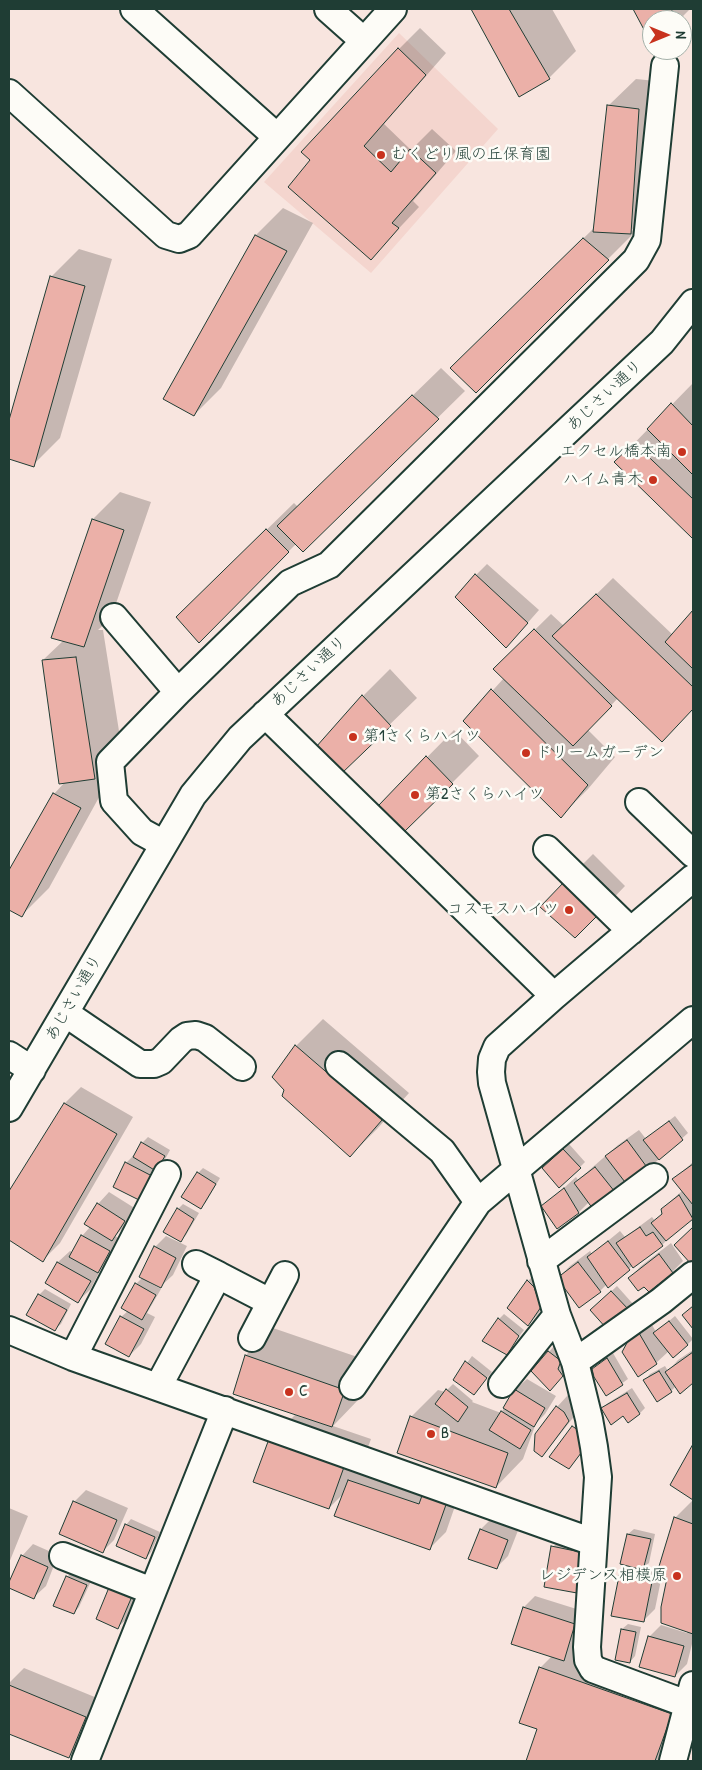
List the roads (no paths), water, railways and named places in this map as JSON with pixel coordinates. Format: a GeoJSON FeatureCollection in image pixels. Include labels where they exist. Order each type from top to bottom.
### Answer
{"type":"FeatureCollection","features":[{"type":"Feature","properties":{"kind":"street"},"geometry":{"type":"LineString","coordinates":[[134,9],[277,137]]}},
{"type":"Feature","properties":{"kind":"street"},"geometry":{"type":"LineString","coordinates":[[328,9],[364,41]]}},
{"type":"Feature","properties":{"kind":"street"},"geometry":{"type":"LineString","coordinates":[[9,93],[166,235],[179,239],[189,235],[393,9]]}},
{"type":"Feature","properties":{"kind":"street"},"geometry":{"type":"LineString","coordinates":[[164,844],[142,832],[114,802],[110,762],[178,692],[290,583],[329,565],[636,260],[647,240],[665,66]]}},
{"type":"Feature","properties":{"kind":"street","name":"あじさい通り"},"geometry":{"type":"LineString","coordinates":[[9,1108],[193,795],[240,738],[662,342],[693,304]]}},
{"type":"Feature","properties":{"kind":"street"},"geometry":{"type":"LineString","coordinates":[[114,617],[178,692]]}},
{"type":"Feature","properties":{"kind":"street"},"geometry":{"type":"LineString","coordinates":[[264,714],[554,996]]}},
{"type":"Feature","properties":{"kind":"street"},"geometry":{"type":"LineString","coordinates":[[638,802],[693,854]]}},
{"type":"Feature","properties":{"kind":"street"},"geometry":{"type":"LineString","coordinates":[[548,849],[630,931]]}},
{"type":"Feature","properties":{"kind":"street"},"geometry":{"type":"LineString","coordinates":[[673,1761],[690,1694],[593,1669],[588,1660],[587,1647],[598,1477],[589,1419],[576,1362],[557,1315],[492,1083],[491,1072],[492,1059],[497,1047],[693,878]]}},
{"type":"Feature","properties":{"kind":"street"},"geometry":{"type":"LineString","coordinates":[[65,1013],[140,1064],[154,1064],[160,1061],[181,1040],[187,1036],[196,1035],[204,1038],[242,1068]]}},
{"type":"Feature","properties":{"kind":"street"},"geometry":{"type":"LineString","coordinates":[[353,1386],[478,1202],[693,1020]]}},
{"type":"Feature","properties":{"kind":"street"},"geometry":{"type":"LineString","coordinates":[[9,1055],[32,1070]]}},
{"type":"Feature","properties":{"kind":"street"},"geometry":{"type":"LineString","coordinates":[[339,1065],[442,1151],[478,1202]]}},
{"type":"Feature","properties":{"kind":"street"},"geometry":{"type":"LineString","coordinates":[[73,1357],[167,1174]]}},
{"type":"Feature","properties":{"kind":"street"},"geometry":{"type":"LineString","coordinates":[[541,1260],[654,1178]]}},
{"type":"Feature","properties":{"kind":"street"},"geometry":{"type":"LineString","coordinates":[[158,1387],[207,1270],[270,1302]]}},
{"type":"Feature","properties":{"kind":"street"},"geometry":{"type":"LineString","coordinates":[[252,1338],[285,1275]]}},
{"type":"Feature","properties":{"kind":"street"},"geometry":{"type":"LineString","coordinates":[[576,1362],[661,1301],[693,1275]]}},
{"type":"Feature","properties":{"kind":"street"},"geometry":{"type":"LineString","coordinates":[[502,1384],[557,1315]]}},
{"type":"Feature","properties":{"kind":"street"},"geometry":{"type":"LineString","coordinates":[[9,1330],[73,1357],[593,1542]]}},
{"type":"Feature","properties":{"kind":"street"},"geometry":{"type":"LineString","coordinates":[[85,1761],[224,1410]]}},
{"type":"Feature","properties":{"kind":"street"},"geometry":{"type":"LineString","coordinates":[[63,1556],[152,1591]]}},
{"type":"Feature","properties":{"kind":"place","name":"むくどり風の丘保育園"},"geometry":{"type":"Point","coordinates":[381,155]}},
{"type":"Feature","properties":{"kind":"place","name":"エクセル橋本南"},"geometry":{"type":"Point","coordinates":[682,452]}},
{"type":"Feature","properties":{"kind":"place","name":"ハイム青木"},"geometry":{"type":"Point","coordinates":[653,480]}},
{"type":"Feature","properties":{"kind":"place","name":"第1さくらハイツ"},"geometry":{"type":"Point","coordinates":[353,737]}},
{"type":"Feature","properties":{"kind":"place","name":"ドリームガーデン"},"geometry":{"type":"Point","coordinates":[526,753]}},
{"type":"Feature","properties":{"kind":"place","name":"第2さくらハイツ"},"geometry":{"type":"Point","coordinates":[415,795]}},
{"type":"Feature","properties":{"kind":"place","name":"コスモスハイツ"},"geometry":{"type":"Point","coordinates":[569,910]}},
{"type":"Feature","properties":{"kind":"place","name":"C"},"geometry":{"type":"Point","coordinates":[289,1392]}},
{"type":"Feature","properties":{"kind":"place","name":"B"},"geometry":{"type":"Point","coordinates":[431,1434]}},
{"type":"Feature","properties":{"kind":"place","name":"レジデンス相模原"},"geometry":{"type":"Point","coordinates":[677,1576]}}]}
